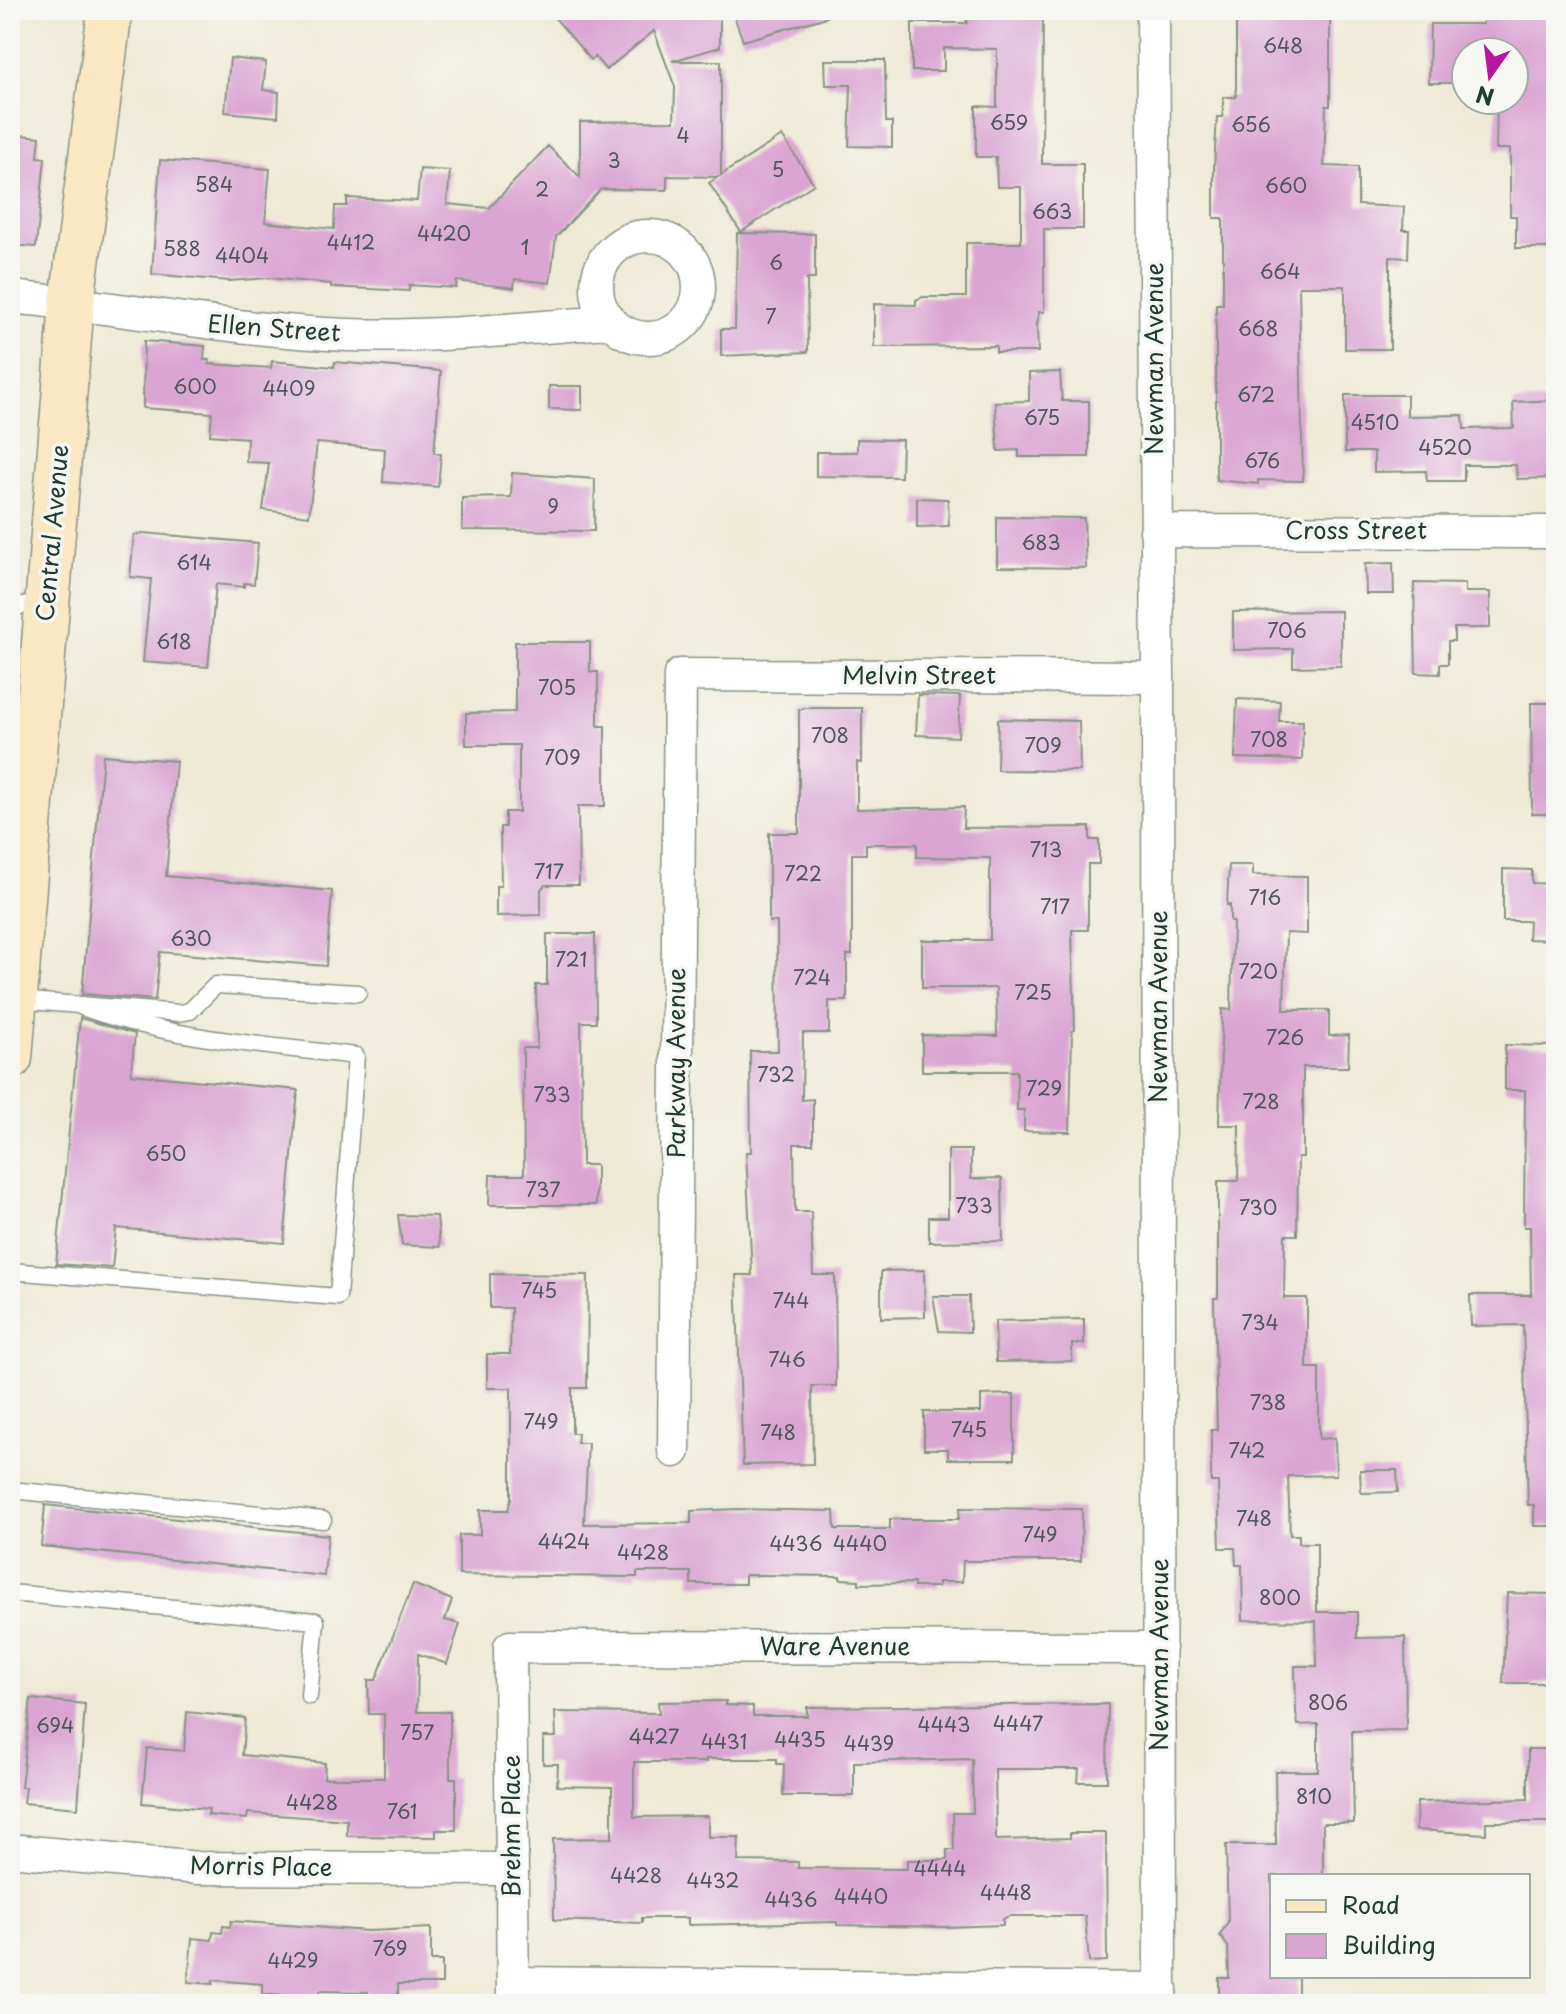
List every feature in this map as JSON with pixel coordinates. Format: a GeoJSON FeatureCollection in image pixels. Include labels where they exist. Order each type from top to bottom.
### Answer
{"type":"FeatureCollection","features":[{"type":"Feature","properties":{"kind":"main road","name":"Central Avenue"},"geometry":{"type":"LineString","coordinates":[[12,1028],[31,724],[29,608],[110,10]]}},
{"type":"Feature","properties":{"kind":"street","name":"Newman Avenue"},"geometry":{"type":"LineString","coordinates":[[1153,10],[1161,1997]]}},
{"type":"Feature","properties":{"kind":"street","name":"Ellen Street"},"geometry":{"type":"LineString","coordinates":[[10,297],[72,302],[188,322],[347,335],[452,335],[609,322]]}},
{"type":"Feature","properties":{"kind":"street","name":"Cross Street"},"geometry":{"type":"LineString","coordinates":[[1156,531],[1556,532]]}},
{"type":"Feature","properties":{"kind":"street","name":"Melvin Street"},"geometry":{"type":"LineString","coordinates":[[680,675],[1158,677]]}},
{"type":"Feature","properties":{"kind":"street","name":"Parkway Avenue"},"geometry":{"type":"LineString","coordinates":[[674,1451],[680,675]]}},
{"type":"Feature","properties":{"kind":"street","name":"Ware Avenue"},"geometry":{"type":"LineString","coordinates":[[510,1647],[1160,1648]]}},
{"type":"Feature","properties":{"kind":"street","name":"Brehm Place"},"geometry":{"type":"LineString","coordinates":[[510,1647],[513,1994]]}},
{"type":"Feature","properties":{"kind":"street","name":"Morris Place"},"geometry":{"type":"LineString","coordinates":[[10,1850],[198,1868],[512,1869]]}},
{"type":"Feature","properties":{"kind":"street"},"geometry":{"type":"LineString","coordinates":[[513,1994],[1161,1997]]}},
{"type":"Feature","properties":{"kind":"lane"},"geometry":{"type":"LineString","coordinates":[[12,1028],[82,1007],[179,1013],[190,1011],[216,985],[358,993]]}},
{"type":"Feature","properties":{"kind":"lane"},"geometry":{"type":"LineString","coordinates":[[10,1271],[338,1297],[356,1056],[193,1037],[120,1020],[82,1007]]}},
{"type":"Feature","properties":{"kind":"lane"},"geometry":{"type":"LineString","coordinates":[[10,1490],[323,1520]]}},
{"type":"Feature","properties":{"kind":"lane"},"geometry":{"type":"LineString","coordinates":[[10,1593],[316,1621],[309,1696]]}},
{"type":"Feature","properties":{"kind":"building"},"geometry":{"type":"Polygon","coordinates":[[[548,10],[646,10],[651,16],[666,10],[720,10],[720,47],[672,61],[721,61],[721,175],[782,136],[814,184],[741,232],[709,183],[718,177],[667,176],[667,190],[601,189],[556,237],[550,283],[515,279],[514,288],[457,281],[456,288],[409,285],[409,291],[331,287],[331,284],[269,278],[229,281],[152,274],[160,160],[270,169],[265,222],[334,229],[335,206],[347,206],[347,198],[417,201],[420,169],[450,171],[447,204],[489,208],[548,146],[580,177],[580,122],[674,121],[675,87],[654,31],[606,70],[595,57],[591,60],[548,10]]]}},
{"type":"Feature","properties":{"kind":"building"},"geometry":{"type":"Polygon","coordinates":[[[732,10],[826,10],[827,17],[743,41],[732,10]]]}},
{"type":"Feature","properties":{"kind":"building"},"geometry":{"type":"Polygon","coordinates":[[[967,10],[1043,10],[1042,164],[1083,164],[1083,229],[1044,229],[1044,312],[1039,312],[1037,325],[1038,352],[996,352],[996,346],[874,347],[874,304],[916,305],[916,300],[923,297],[966,297],[966,243],[1021,243],[1021,187],[997,187],[996,157],[976,157],[976,106],[997,107],[997,49],[944,48],[944,71],[912,71],[912,23],[967,23],[967,10]]]}},
{"type":"Feature","properties":{"kind":"building"},"geometry":{"type":"Polygon","coordinates":[[[1236,10],[1309,10],[1309,14],[1330,14],[1330,106],[1326,106],[1324,166],[1358,167],[1358,205],[1404,207],[1403,230],[1409,230],[1408,258],[1390,257],[1390,349],[1345,349],[1345,286],[1299,286],[1303,481],[1258,480],[1258,484],[1216,480],[1216,304],[1223,304],[1223,218],[1214,218],[1214,166],[1217,117],[1223,117],[1223,97],[1236,97],[1236,10]]]}},
{"type":"Feature","properties":{"kind":"building"},"geometry":{"type":"Polygon","coordinates":[[[1483,10],[1554,10],[1556,248],[1516,248],[1516,216],[1510,216],[1510,149],[1496,149],[1497,116],[1530,116],[1530,36],[1450,36],[1450,83],[1429,83],[1430,24],[1483,24],[1483,10]]]}},
{"type":"Feature","properties":{"kind":"building"},"geometry":{"type":"Polygon","coordinates":[[[230,58],[266,62],[263,90],[279,92],[278,117],[225,112],[230,58]]]}},
{"type":"Feature","properties":{"kind":"building"},"geometry":{"type":"Polygon","coordinates":[[[825,60],[885,60],[886,122],[892,122],[892,147],[849,146],[851,85],[826,85],[825,60]]]}},
{"type":"Feature","properties":{"kind":"building"},"geometry":{"type":"Polygon","coordinates":[[[10,134],[40,137],[38,157],[45,158],[36,247],[10,245],[10,134]]]}},
{"type":"Feature","properties":{"kind":"building"},"geometry":{"type":"Polygon","coordinates":[[[737,233],[815,234],[815,279],[807,279],[808,352],[721,356],[721,329],[735,329],[737,233]]]}},
{"type":"Feature","properties":{"kind":"building"},"geometry":{"type":"Polygon","coordinates":[[[144,341],[205,346],[204,360],[210,360],[209,364],[271,368],[272,361],[334,367],[335,362],[441,371],[434,453],[441,454],[438,487],[383,482],[385,449],[317,443],[309,516],[263,510],[269,463],[246,462],[247,438],[210,435],[212,413],[143,408],[144,341]]]}},
{"type":"Feature","properties":{"kind":"building"},"geometry":{"type":"Polygon","coordinates":[[[1060,372],[1062,401],[1089,401],[1089,457],[1019,457],[1019,450],[998,451],[995,402],[1029,401],[1029,373],[1060,372]]]}},
{"type":"Feature","properties":{"kind":"building"},"geometry":{"type":"Polygon","coordinates":[[[549,386],[582,386],[582,410],[549,409],[549,386]]]}},
{"type":"Feature","properties":{"kind":"building"},"geometry":{"type":"Polygon","coordinates":[[[1345,395],[1407,395],[1407,416],[1463,415],[1464,429],[1514,428],[1513,402],[1556,400],[1556,478],[1517,479],[1516,465],[1464,465],[1464,481],[1427,481],[1426,471],[1374,472],[1374,452],[1345,452],[1345,395]]]}},
{"type":"Feature","properties":{"kind":"building"},"geometry":{"type":"Polygon","coordinates":[[[857,439],[902,440],[901,477],[816,476],[816,452],[857,452],[857,439]]]}},
{"type":"Feature","properties":{"kind":"building"},"geometry":{"type":"Polygon","coordinates":[[[512,473],[595,479],[594,531],[462,530],[462,498],[511,497],[512,473]]]}},
{"type":"Feature","properties":{"kind":"building"},"geometry":{"type":"Polygon","coordinates":[[[917,498],[948,499],[949,526],[917,527],[917,498]]]}},
{"type":"Feature","properties":{"kind":"building"},"geometry":{"type":"Polygon","coordinates":[[[997,517],[1084,518],[1086,568],[997,567],[997,517]]]}},
{"type":"Feature","properties":{"kind":"building"},"geometry":{"type":"Polygon","coordinates":[[[144,533],[258,543],[254,584],[244,583],[244,587],[216,584],[208,667],[143,662],[151,579],[130,577],[134,535],[144,533]]]}},
{"type":"Feature","properties":{"kind":"building"},"geometry":{"type":"Polygon","coordinates":[[[1393,563],[1394,594],[1366,594],[1365,564],[1393,563]]]}},
{"type":"Feature","properties":{"kind":"building"},"geometry":{"type":"Polygon","coordinates":[[[1414,583],[1465,584],[1465,592],[1490,592],[1490,628],[1454,628],[1454,641],[1448,641],[1448,664],[1440,664],[1440,674],[1416,673],[1414,583]]]}},
{"type":"Feature","properties":{"kind":"building"},"geometry":{"type":"Polygon","coordinates":[[[1341,611],[1341,666],[1293,667],[1293,649],[1233,650],[1233,612],[1341,611]]]}},
{"type":"Feature","properties":{"kind":"building"},"geometry":{"type":"Polygon","coordinates":[[[515,642],[590,642],[590,672],[598,672],[598,726],[605,726],[605,806],[578,806],[579,885],[545,885],[541,889],[541,915],[496,916],[496,886],[501,886],[500,827],[505,827],[505,812],[519,812],[519,745],[466,745],[466,713],[515,712],[515,642]]]}},
{"type":"Feature","properties":{"kind":"building"},"geometry":{"type":"Polygon","coordinates":[[[918,695],[960,696],[958,737],[916,735],[918,695]]]}},
{"type":"Feature","properties":{"kind":"building"},"geometry":{"type":"Polygon","coordinates":[[[1237,699],[1280,701],[1279,721],[1303,721],[1302,760],[1235,758],[1237,699]]]}},
{"type":"Feature","properties":{"kind":"building"},"geometry":{"type":"Polygon","coordinates":[[[1531,703],[1556,703],[1556,814],[1532,814],[1531,703]]]}},
{"type":"Feature","properties":{"kind":"building"},"geometry":{"type":"Polygon","coordinates":[[[862,708],[862,763],[857,762],[857,809],[964,807],[963,828],[1090,827],[1090,840],[1099,840],[1099,864],[1088,864],[1088,930],[1072,930],[1075,1030],[1072,1031],[1070,1132],[1024,1131],[1024,1110],[1017,1110],[1017,1071],[922,1071],[922,1035],[997,1036],[996,988],[922,988],[922,940],[990,940],[990,858],[917,857],[917,844],[866,844],[866,854],[852,854],[852,955],[847,955],[847,1001],[829,1001],[829,1033],[803,1033],[802,1100],[813,1099],[813,1144],[794,1144],[795,1212],[811,1212],[813,1275],[835,1275],[836,1386],[812,1386],[813,1464],[743,1465],[736,1275],[752,1275],[746,1152],[751,1152],[750,1051],[778,1051],[777,922],[769,922],[769,833],[799,833],[799,710],[862,708]]]}},
{"type":"Feature","properties":{"kind":"building"},"geometry":{"type":"Polygon","coordinates":[[[998,719],[1079,721],[1080,771],[997,770],[998,719]]]}},
{"type":"Feature","properties":{"kind":"building"},"geometry":{"type":"Polygon","coordinates":[[[103,755],[176,761],[166,876],[332,891],[326,966],[160,952],[155,1000],[82,994],[103,755]]]}},
{"type":"Feature","properties":{"kind":"building"},"geometry":{"type":"Polygon","coordinates":[[[1229,865],[1253,865],[1253,875],[1307,876],[1307,934],[1286,933],[1284,1010],[1329,1010],[1329,1036],[1349,1035],[1348,1067],[1303,1067],[1303,1157],[1298,1157],[1297,1235],[1285,1235],[1284,1298],[1307,1298],[1307,1368],[1319,1368],[1319,1439],[1335,1438],[1336,1475],[1288,1476],[1290,1535],[1299,1535],[1299,1543],[1317,1543],[1317,1612],[1357,1612],[1357,1638],[1405,1637],[1406,1730],[1352,1731],[1354,1823],[1323,1823],[1323,1874],[1270,1874],[1270,1978],[1298,1978],[1298,2004],[1219,2004],[1219,1978],[1229,1978],[1228,1947],[1220,1935],[1228,1922],[1226,1845],[1276,1845],[1275,1771],[1318,1771],[1318,1724],[1298,1725],[1295,1666],[1317,1666],[1316,1621],[1243,1620],[1242,1565],[1236,1565],[1235,1548],[1220,1548],[1218,1482],[1211,1482],[1211,1430],[1217,1430],[1214,1298],[1218,1298],[1218,1181],[1238,1181],[1239,1125],[1219,1125],[1222,1009],[1231,1010],[1233,921],[1230,921],[1230,905],[1227,905],[1229,865]]]}},
{"type":"Feature","properties":{"kind":"building"},"geometry":{"type":"Polygon","coordinates":[[[1503,869],[1532,870],[1532,883],[1556,884],[1556,940],[1528,939],[1529,921],[1503,921],[1503,869]]]}},
{"type":"Feature","properties":{"kind":"building"},"geometry":{"type":"Polygon","coordinates":[[[547,934],[595,934],[596,1022],[581,1022],[582,1165],[596,1165],[596,1205],[489,1205],[490,1175],[524,1175],[523,1048],[537,1048],[536,985],[547,985],[547,934]]]}},
{"type":"Feature","properties":{"kind":"building"},"geometry":{"type":"Polygon","coordinates":[[[80,1018],[135,1034],[131,1074],[298,1090],[284,1243],[116,1228],[112,1268],[56,1264],[80,1018]]]}},
{"type":"Feature","properties":{"kind":"building"},"geometry":{"type":"Polygon","coordinates":[[[1505,1045],[1556,1046],[1556,1526],[1534,1526],[1534,1505],[1528,1505],[1523,1325],[1471,1326],[1470,1295],[1531,1295],[1530,1227],[1524,1227],[1525,1090],[1505,1090],[1505,1045]]]}},
{"type":"Feature","properties":{"kind":"building"},"geometry":{"type":"Polygon","coordinates":[[[948,1150],[971,1150],[971,1179],[1002,1178],[1003,1241],[929,1242],[929,1217],[948,1217],[948,1150]]]}},
{"type":"Feature","properties":{"kind":"building"},"geometry":{"type":"Polygon","coordinates":[[[398,1215],[437,1216],[440,1247],[402,1245],[398,1215]]]}},
{"type":"Feature","properties":{"kind":"building"},"geometry":{"type":"Polygon","coordinates":[[[924,1270],[925,1317],[881,1318],[881,1271],[924,1270]]]}},
{"type":"Feature","properties":{"kind":"building"},"geometry":{"type":"Polygon","coordinates":[[[490,1274],[588,1275],[587,1388],[572,1388],[572,1433],[578,1433],[577,1443],[588,1443],[584,1524],[691,1523],[691,1511],[738,1509],[834,1511],[835,1529],[890,1529],[890,1519],[959,1519],[960,1508],[1082,1509],[1081,1561],[963,1561],[962,1582],[938,1582],[938,1587],[914,1587],[914,1583],[859,1584],[859,1580],[840,1579],[840,1576],[745,1575],[745,1584],[691,1584],[691,1572],[637,1572],[637,1577],[459,1575],[459,1535],[480,1535],[480,1510],[508,1510],[511,1499],[511,1388],[487,1388],[487,1354],[510,1354],[511,1308],[490,1308],[490,1274]]]}},
{"type":"Feature","properties":{"kind":"building"},"geometry":{"type":"Polygon","coordinates":[[[933,1296],[969,1296],[970,1332],[939,1331],[933,1296]]]}},
{"type":"Feature","properties":{"kind":"building"},"geometry":{"type":"Polygon","coordinates":[[[1084,1319],[1084,1344],[1072,1344],[1072,1361],[996,1362],[995,1321],[1084,1319]]]}},
{"type":"Feature","properties":{"kind":"building"},"geometry":{"type":"Polygon","coordinates":[[[1014,1394],[1014,1459],[948,1459],[948,1449],[924,1449],[924,1412],[981,1412],[981,1395],[1014,1394]]]}},
{"type":"Feature","properties":{"kind":"building"},"geometry":{"type":"Polygon","coordinates":[[[1360,1470],[1397,1470],[1398,1492],[1361,1493],[1360,1470]]]}},
{"type":"Feature","properties":{"kind":"building"},"geometry":{"type":"Polygon","coordinates":[[[45,1505],[328,1535],[324,1576],[41,1546],[45,1505]]]}},
{"type":"Feature","properties":{"kind":"building"},"geometry":{"type":"Polygon","coordinates":[[[413,1584],[452,1600],[445,1620],[460,1624],[447,1664],[418,1654],[417,1712],[450,1712],[450,1778],[456,1778],[456,1830],[436,1830],[436,1837],[347,1836],[347,1820],[248,1813],[247,1819],[208,1815],[209,1809],[142,1803],[147,1748],[184,1751],[187,1712],[245,1718],[242,1755],[325,1763],[324,1778],[384,1778],[384,1714],[369,1714],[368,1680],[376,1680],[413,1584]]]}},
{"type":"Feature","properties":{"kind":"building"},"geometry":{"type":"Polygon","coordinates":[[[1507,1593],[1551,1594],[1551,1597],[1556,1597],[1556,1683],[1503,1683],[1507,1593]]]}},
{"type":"Feature","properties":{"kind":"building"},"geometry":{"type":"Polygon","coordinates":[[[31,1699],[85,1704],[78,1808],[23,1803],[25,1787],[21,1787],[31,1699]]]}},
{"type":"Feature","properties":{"kind":"building"},"geometry":{"type":"Polygon","coordinates":[[[726,1701],[725,1705],[753,1706],[753,1716],[807,1716],[807,1707],[1108,1704],[1107,1782],[1078,1782],[1079,1769],[995,1769],[996,1840],[1070,1838],[1070,1833],[1106,1833],[1107,1961],[1089,1962],[1085,1916],[1009,1916],[1003,1919],[1003,1925],[944,1927],[837,1925],[837,1922],[688,1925],[688,1918],[642,1918],[642,1923],[554,1920],[553,1839],[612,1838],[612,1787],[557,1786],[558,1764],[543,1764],[543,1737],[556,1737],[555,1712],[659,1713],[658,1702],[726,1701]],[[777,1759],[634,1762],[634,1817],[708,1816],[708,1837],[739,1837],[738,1861],[798,1862],[798,1868],[907,1869],[907,1860],[947,1860],[947,1850],[954,1850],[953,1813],[973,1813],[972,1759],[854,1762],[854,1796],[783,1796],[784,1764],[777,1764],[777,1759]]]}},
{"type":"Feature","properties":{"kind":"building"},"geometry":{"type":"Polygon","coordinates":[[[1528,1749],[1556,1749],[1556,1822],[1486,1822],[1486,1834],[1416,1830],[1417,1802],[1528,1799],[1528,1749]]]}},
{"type":"Feature","properties":{"kind":"building"},"geometry":{"type":"Polygon","coordinates":[[[231,1921],[368,1931],[431,1928],[431,1961],[442,1961],[442,1984],[398,1984],[398,2004],[368,2004],[368,1992],[319,1991],[318,1999],[262,1994],[262,1984],[213,1980],[213,1984],[188,1982],[192,1938],[212,1940],[213,1932],[222,1933],[223,1926],[230,1927],[231,1921]]]}}]}
